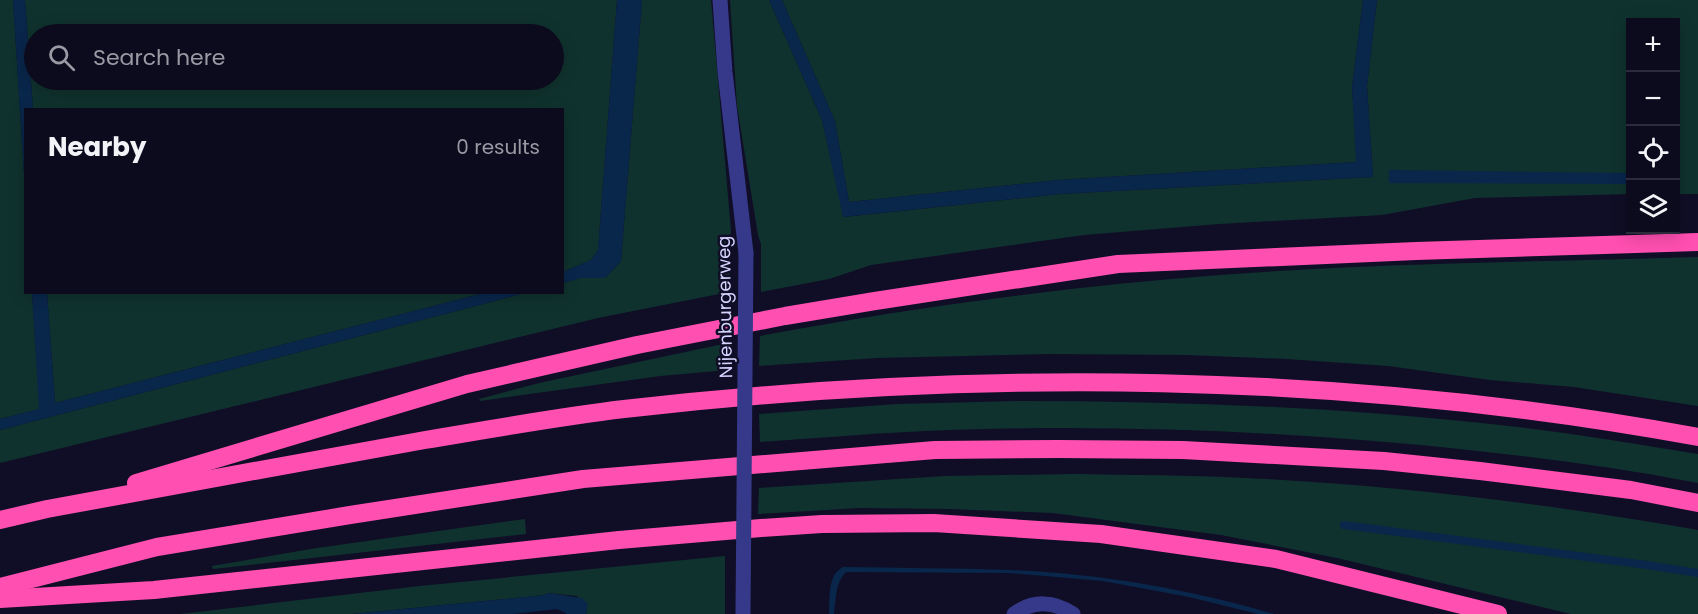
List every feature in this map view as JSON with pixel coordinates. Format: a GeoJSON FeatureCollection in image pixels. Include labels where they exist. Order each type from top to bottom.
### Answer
{"type":"FeatureCollection","features":[{"type":"Feature","properties":{"kind":"highway"},"geometry":{"type":"LineString","coordinates":[[47,509],[467,384],[637,345],[875,301],[1118,264],[1416,251],[1698,243]]}},
{"type":"Feature","properties":{"kind":"highway"},"geometry":{"type":"LineString","coordinates":[[0,520],[47,509],[529,423],[623,409],[828,390],[1106,381],[1298,389],[1417,396],[1650,428],[1698,437]]}},
{"type":"Feature","properties":{"kind":"highway"},"geometry":{"type":"LineString","coordinates":[[0,587],[157,547],[583,479],[935,450],[1183,450],[1384,461],[1607,487],[1698,503]]}},
{"type":"Feature","properties":{"kind":"highway"},"geometry":{"type":"LineString","coordinates":[[0,599],[154,590],[761,528],[832,524],[934,523],[1101,534],[1276,559],[1498,614]]}},
{"type":"Feature","properties":{"kind":"street","name":"Nijenburgerweg"},"geometry":{"type":"LineString","coordinates":[[720,0],[725,72],[746,253],[743,614]]}},
{"type":"Feature","properties":{"kind":"street"},"geometry":{"type":"LineString","coordinates":[[1014,614],[1026,606],[1039,603],[1051,604],[1073,614]]}},
{"type":"Feature","properties":{"kind":"green space"},"geometry":{"type":"Polygon","coordinates":[[[0,0],[13,0],[24,174],[24,294],[32,294],[40,409],[0,419],[0,0]]]}},
{"type":"Feature","properties":{"kind":"green space"},"geometry":{"type":"Polygon","coordinates":[[[25,0],[617,0],[598,250],[591,260],[564,272],[564,108],[33,108],[32,90],[564,90],[564,24],[27,24],[25,0]]]}},
{"type":"Feature","properties":{"kind":"green space"},"geometry":{"type":"Polygon","coordinates":[[[642,0],[711,0],[731,231],[729,292],[598,318],[0,463],[0,430],[521,294],[564,294],[564,283],[580,278],[605,278],[621,261],[642,0]]]}},
{"type":"Feature","properties":{"kind":"green space"},"geometry":{"type":"Polygon","coordinates":[[[730,0],[769,0],[822,120],[844,217],[1060,194],[1373,177],[1367,86],[1377,0],[1698,0],[1698,194],[1680,194],[1680,18],[1626,18],[1626,194],[1475,198],[1382,215],[1219,224],[1084,235],[871,265],[829,279],[761,292],[761,244],[737,106],[730,0]]]}},
{"type":"Feature","properties":{"kind":"green space"},"geometry":{"type":"Polygon","coordinates":[[[782,0],[1363,0],[1352,87],[1357,162],[1058,180],[849,202],[835,121],[782,0]]]}},
{"type":"Feature","properties":{"kind":"green space"},"geometry":{"type":"Polygon","coordinates":[[[1698,257],[1698,406],[1574,387],[1490,380],[1388,366],[1286,359],[1188,355],[1049,354],[877,358],[759,366],[760,336],[931,307],[1046,292],[1280,271],[1399,265],[1698,257]]]}},
{"type":"Feature","properties":{"kind":"green space"},"geometry":{"type":"Polygon","coordinates":[[[47,294],[480,294],[55,403],[47,294]]]}},
{"type":"Feature","properties":{"kind":"green space"},"geometry":{"type":"Polygon","coordinates":[[[728,343],[728,370],[660,376],[480,401],[479,399],[539,383],[728,343]]]}},
{"type":"Feature","properties":{"kind":"green space"},"geometry":{"type":"Polygon","coordinates":[[[1019,401],[1255,406],[1373,413],[1517,427],[1698,454],[1698,483],[1533,457],[1478,451],[1280,434],[1214,431],[1015,428],[901,432],[760,442],[759,414],[897,404],[1019,401]]]}},
{"type":"Feature","properties":{"kind":"green space"},"geometry":{"type":"Polygon","coordinates":[[[1072,474],[1224,477],[1359,485],[1529,504],[1698,530],[1698,614],[1571,614],[1337,558],[1221,535],[1053,513],[860,508],[758,514],[759,488],[945,476],[1072,474]]]}},
{"type":"Feature","properties":{"kind":"green space"},"geometry":{"type":"Polygon","coordinates":[[[525,519],[526,534],[213,569],[212,566],[317,548],[525,519]]]}},
{"type":"Feature","properties":{"kind":"green space"},"geometry":{"type":"Polygon","coordinates":[[[725,556],[725,614],[586,614],[587,610],[577,596],[548,593],[352,614],[180,614],[420,586],[725,556]]]}},
{"type":"Feature","properties":{"kind":"water"},"geometry":{"type":"Polygon","coordinates":[[[13,0],[25,0],[27,24],[24,24],[24,90],[32,90],[33,108],[24,108],[24,174],[13,0]]]}},
{"type":"Feature","properties":{"kind":"water"},"geometry":{"type":"Polygon","coordinates":[[[617,0],[642,0],[621,261],[605,278],[580,278],[564,283],[564,272],[591,260],[598,250],[617,0]]]}},
{"type":"Feature","properties":{"kind":"water"},"geometry":{"type":"Polygon","coordinates":[[[769,0],[782,0],[835,121],[849,202],[1058,180],[1356,162],[1352,87],[1363,0],[1377,0],[1367,86],[1373,177],[1060,194],[843,217],[822,120],[769,0]]]}},
{"type":"Feature","properties":{"kind":"water"},"geometry":{"type":"Polygon","coordinates":[[[1389,170],[1626,173],[1626,184],[1389,183],[1389,170]]]}},
{"type":"Feature","properties":{"kind":"water"},"geometry":{"type":"Polygon","coordinates":[[[32,294],[47,294],[55,403],[480,294],[521,294],[0,430],[0,419],[39,409],[32,294]]]}},
{"type":"Feature","properties":{"kind":"water"},"geometry":{"type":"Polygon","coordinates":[[[843,567],[1008,570],[1075,575],[1176,590],[1274,614],[1258,614],[1189,597],[1103,581],[1009,573],[846,572],[838,586],[834,614],[829,614],[832,581],[843,567]]]}},
{"type":"Feature","properties":{"kind":"water"},"geometry":{"type":"Polygon","coordinates":[[[548,593],[582,598],[588,604],[586,614],[567,614],[557,609],[513,614],[352,614],[545,595],[548,593]]]}},
{"type":"Feature","properties":{"kind":"waterway"},"geometry":{"type":"LineString","coordinates":[[1344,525],[1698,573]]}}]}
